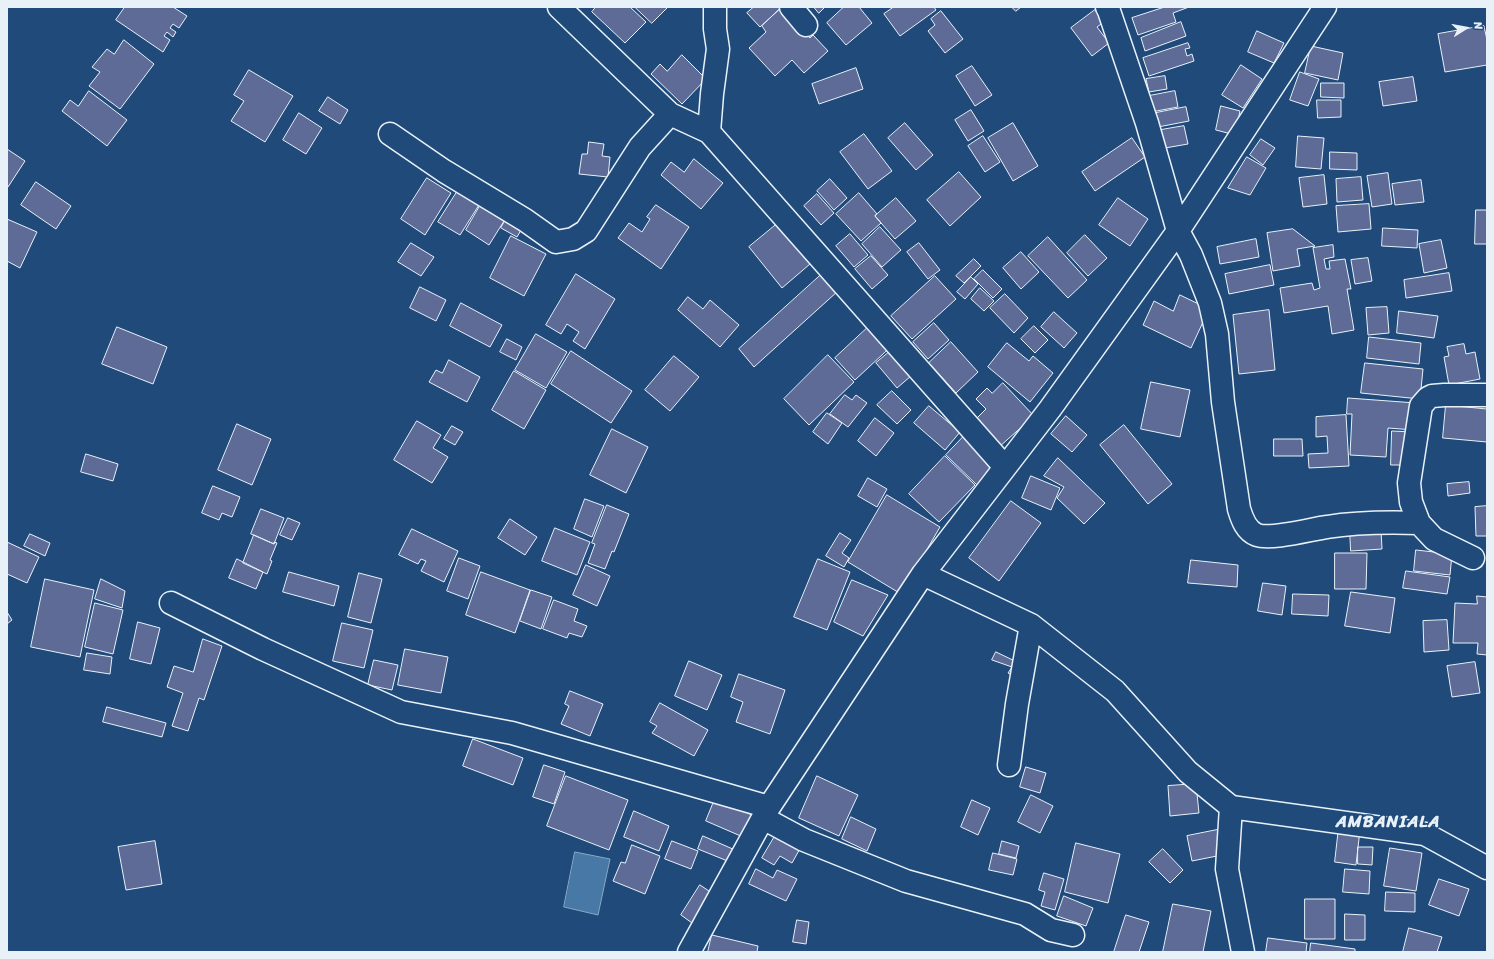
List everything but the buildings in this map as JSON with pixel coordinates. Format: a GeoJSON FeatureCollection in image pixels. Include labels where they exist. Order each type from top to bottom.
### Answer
{"type":"FeatureCollection","features":[{"type":"Feature","properties":{"kind":"street"},"geometry":{"type":"LineString","coordinates":[[559,7],[670,114],[709,132],[1005,467]]}},
{"type":"Feature","properties":{"kind":"street"},"geometry":{"type":"LineString","coordinates":[[709,132],[718,50],[714,7]]}},
{"type":"Feature","properties":{"kind":"street"},"geometry":{"type":"LineString","coordinates":[[791,7],[806,25]]}},
{"type":"Feature","properties":{"kind":"street"},"geometry":{"type":"LineString","coordinates":[[1107,7],[1147,123],[1178,231],[1191,255],[1210,303],[1217,334],[1224,402],[1239,509],[1242,520],[1249,529],[1258,535],[1276,535],[1328,526],[1374,522],[1419,523]]}},
{"type":"Feature","properties":{"kind":"street"},"geometry":{"type":"LineString","coordinates":[[689,952],[766,813],[923,574],[1050,409],[1178,231],[1325,7]]}},
{"type":"Feature","properties":{"kind":"street"},"geometry":{"type":"LineString","coordinates":[[390,134],[444,171],[525,220],[556,242],[573,239],[586,231],[640,147],[670,114]]}},
{"type":"Feature","properties":{"kind":"street"},"geometry":{"type":"LineString","coordinates":[[1473,558],[1434,539],[1419,523],[1411,502],[1409,483],[1421,406],[1428,398],[1432,396],[1487,395]]}},
{"type":"Feature","properties":{"kind":"street"},"geometry":{"type":"LineString","coordinates":[[923,574],[1031,625],[1115,691],[1188,772],[1231,806],[1425,834],[1487,868]]}},
{"type":"Feature","properties":{"kind":"street"},"geometry":{"type":"LineString","coordinates":[[171,603],[263,648],[401,712],[512,733],[766,813],[804,840],[906,881],[1025,914],[1051,930],[1073,935]]}},
{"type":"Feature","properties":{"kind":"street"},"geometry":{"type":"LineString","coordinates":[[1009,765],[1017,704],[1031,625]]}},
{"type":"Feature","properties":{"kind":"street"},"geometry":{"type":"LineString","coordinates":[[1231,806],[1227,869],[1243,952]]}},
{"type":"Feature","properties":{"kind":"water"},"geometry":{"type":"Polygon","coordinates":[[[575,852],[610,859],[598,915],[564,907],[575,852]]]}},
{"type":"Feature","properties":{"kind":"district","name":"AMBANIALA"},"geometry":{"type":"Point","coordinates":[1388,823]}}]}
